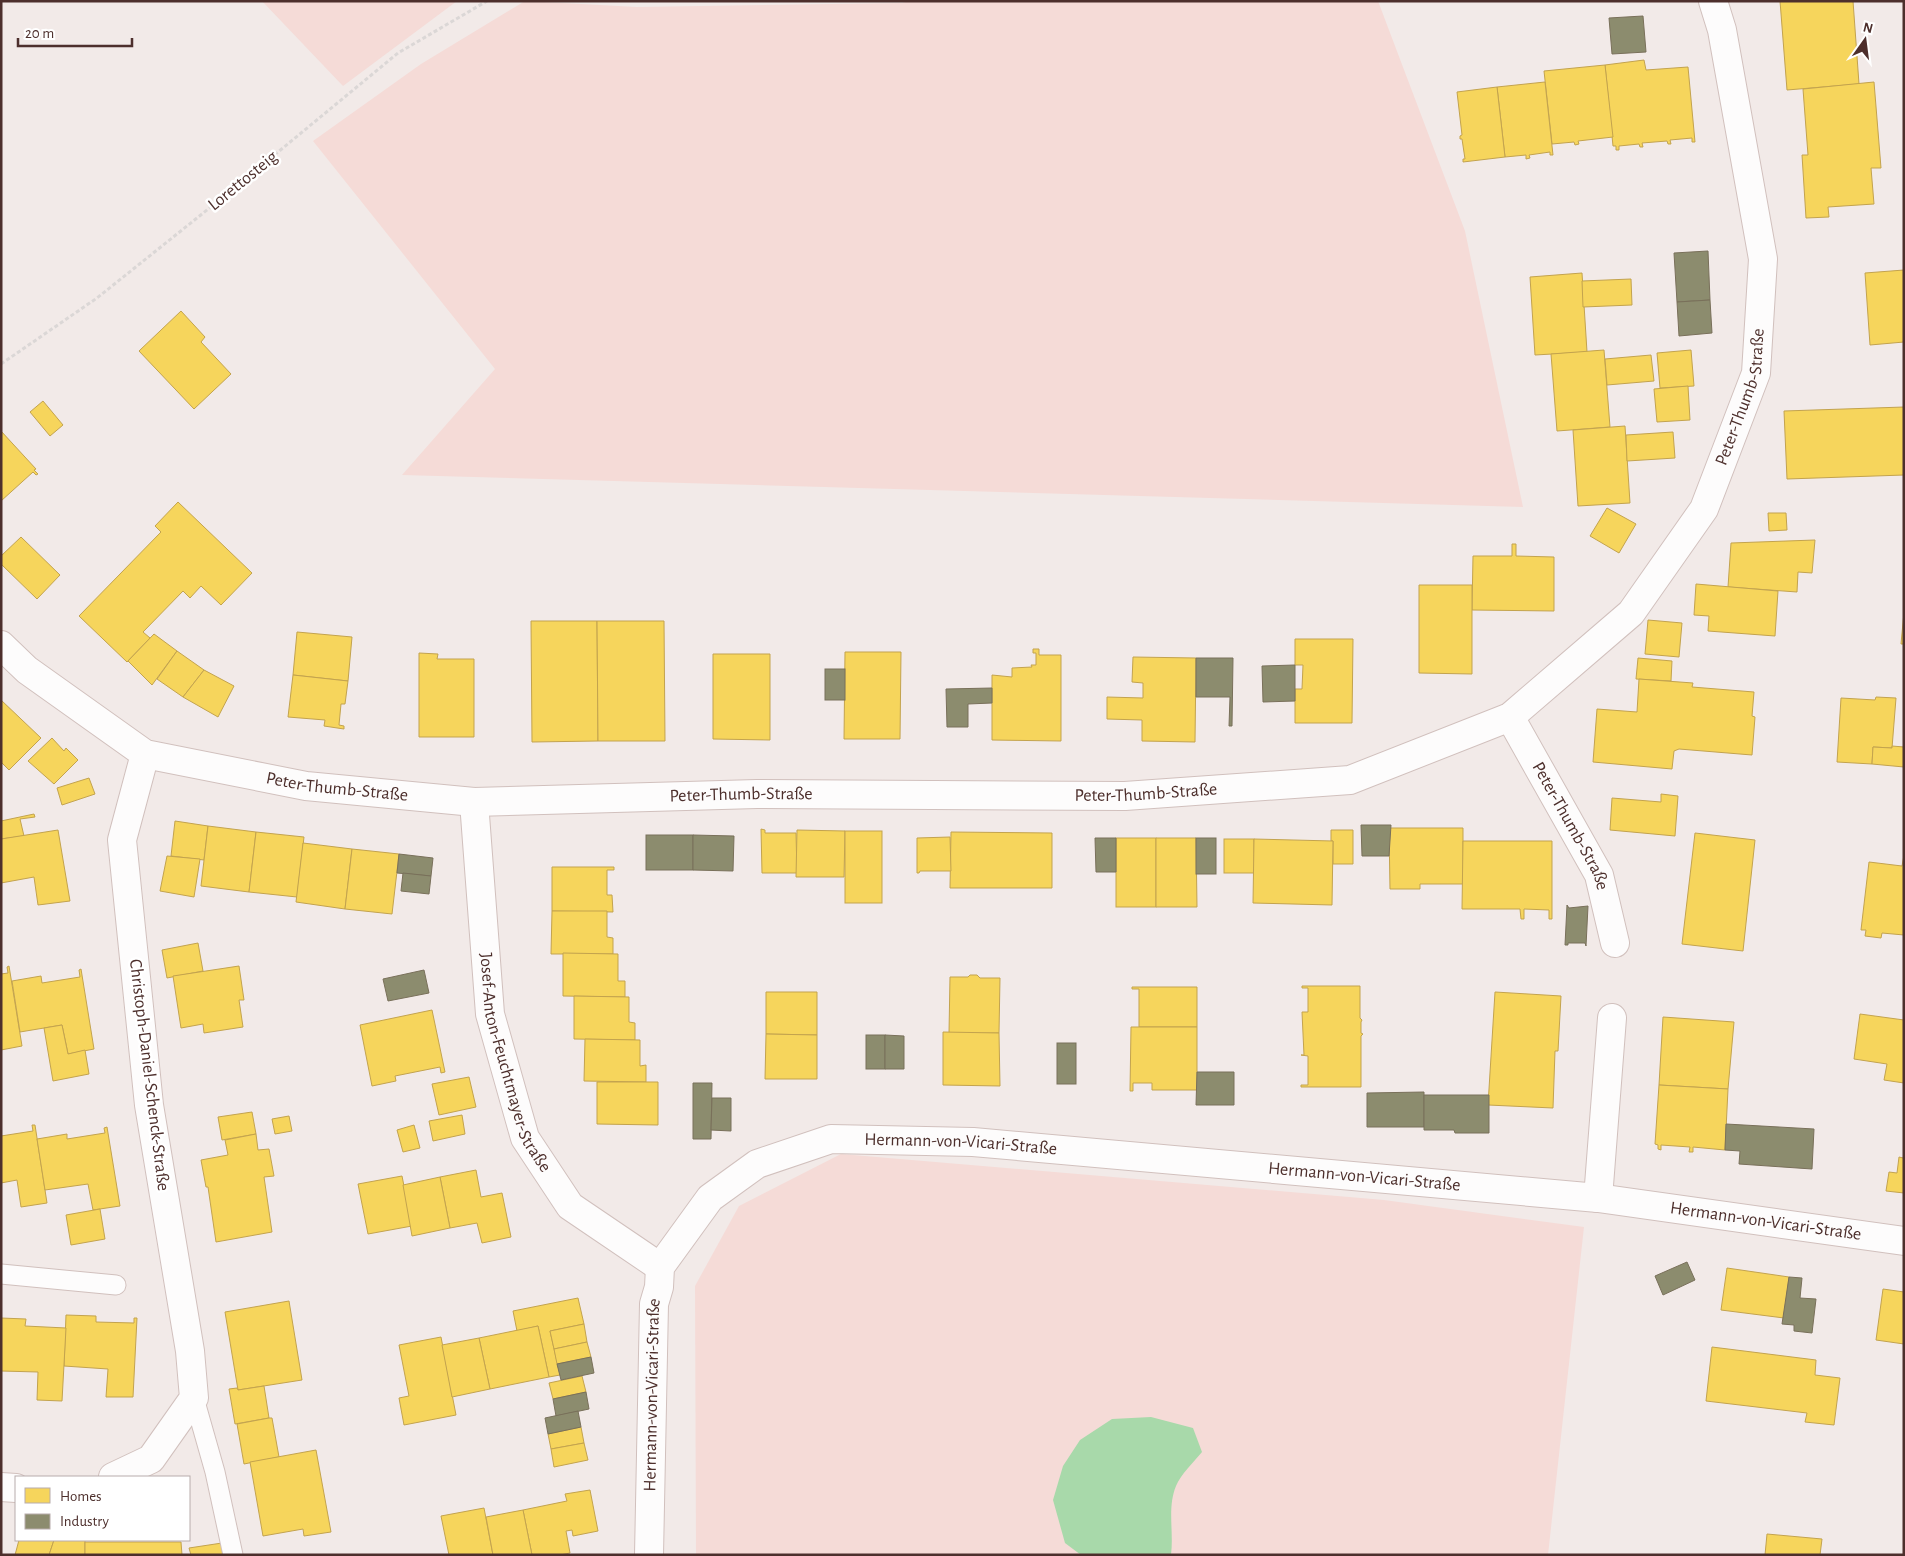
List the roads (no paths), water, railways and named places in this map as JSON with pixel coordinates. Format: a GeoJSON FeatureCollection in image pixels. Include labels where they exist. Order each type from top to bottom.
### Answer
{"type":"FeatureCollection","features":[{"type":"Feature","properties":{"kind":"street","name":"Peter-Thumb-Straße"},"geometry":{"type":"LineString","coordinates":[[1,645],[27,670],[145,754],[306,786],[474,802],[757,794],[1125,796],[1350,780],[1510,717],[1631,613],[1704,508],[1756,373],[1762,259],[1722,30],[1713,1]]}},
{"type":"Feature","properties":{"kind":"street","name":"Peter-Thumb-Straße"},"geometry":{"type":"LineString","coordinates":[[1510,717],[1599,875],[1615,942]]}},
{"type":"Feature","properties":{"kind":"street","name":"Christoph-Daniel-Schenck-Straße"},"geometry":{"type":"LineString","coordinates":[[145,754],[122,840],[149,1106],[190,1351],[194,1398]]}},
{"type":"Feature","properties":{"kind":"street","name":"Josef-Anton-Feuchtmayer-Straße"},"geometry":{"type":"LineString","coordinates":[[474,802],[490,1014],[525,1138],[570,1206],[660,1268]]}},
{"type":"Feature","properties":{"kind":"street"},"geometry":{"type":"LineString","coordinates":[[1598,1198],[1612,1018]]}},
{"type":"Feature","properties":{"kind":"street","name":"Hermann-von-Vicari-Straße"},"geometry":{"type":"LineString","coordinates":[[649,1555],[654,1304],[660,1268],[710,1198],[757,1164],[831,1139],[974,1142],[1598,1198],[1904,1241]]}},
{"type":"Feature","properties":{"kind":"street"},"geometry":{"type":"LineString","coordinates":[[115,1476],[152,1459],[194,1398]]}},
{"type":"Feature","properties":{"kind":"street"},"geometry":{"type":"LineString","coordinates":[[1,1487],[15,1488]]}},
{"type":"Feature","properties":{"kind":"lane"},"geometry":{"type":"LineString","coordinates":[[1,1274],[116,1285]]}},
{"type":"Feature","properties":{"kind":"lane","name":"Christoph-Daniel-Schenck-Straße"},"geometry":{"type":"LineString","coordinates":[[194,1398],[215,1472],[233,1555]]}}]}
